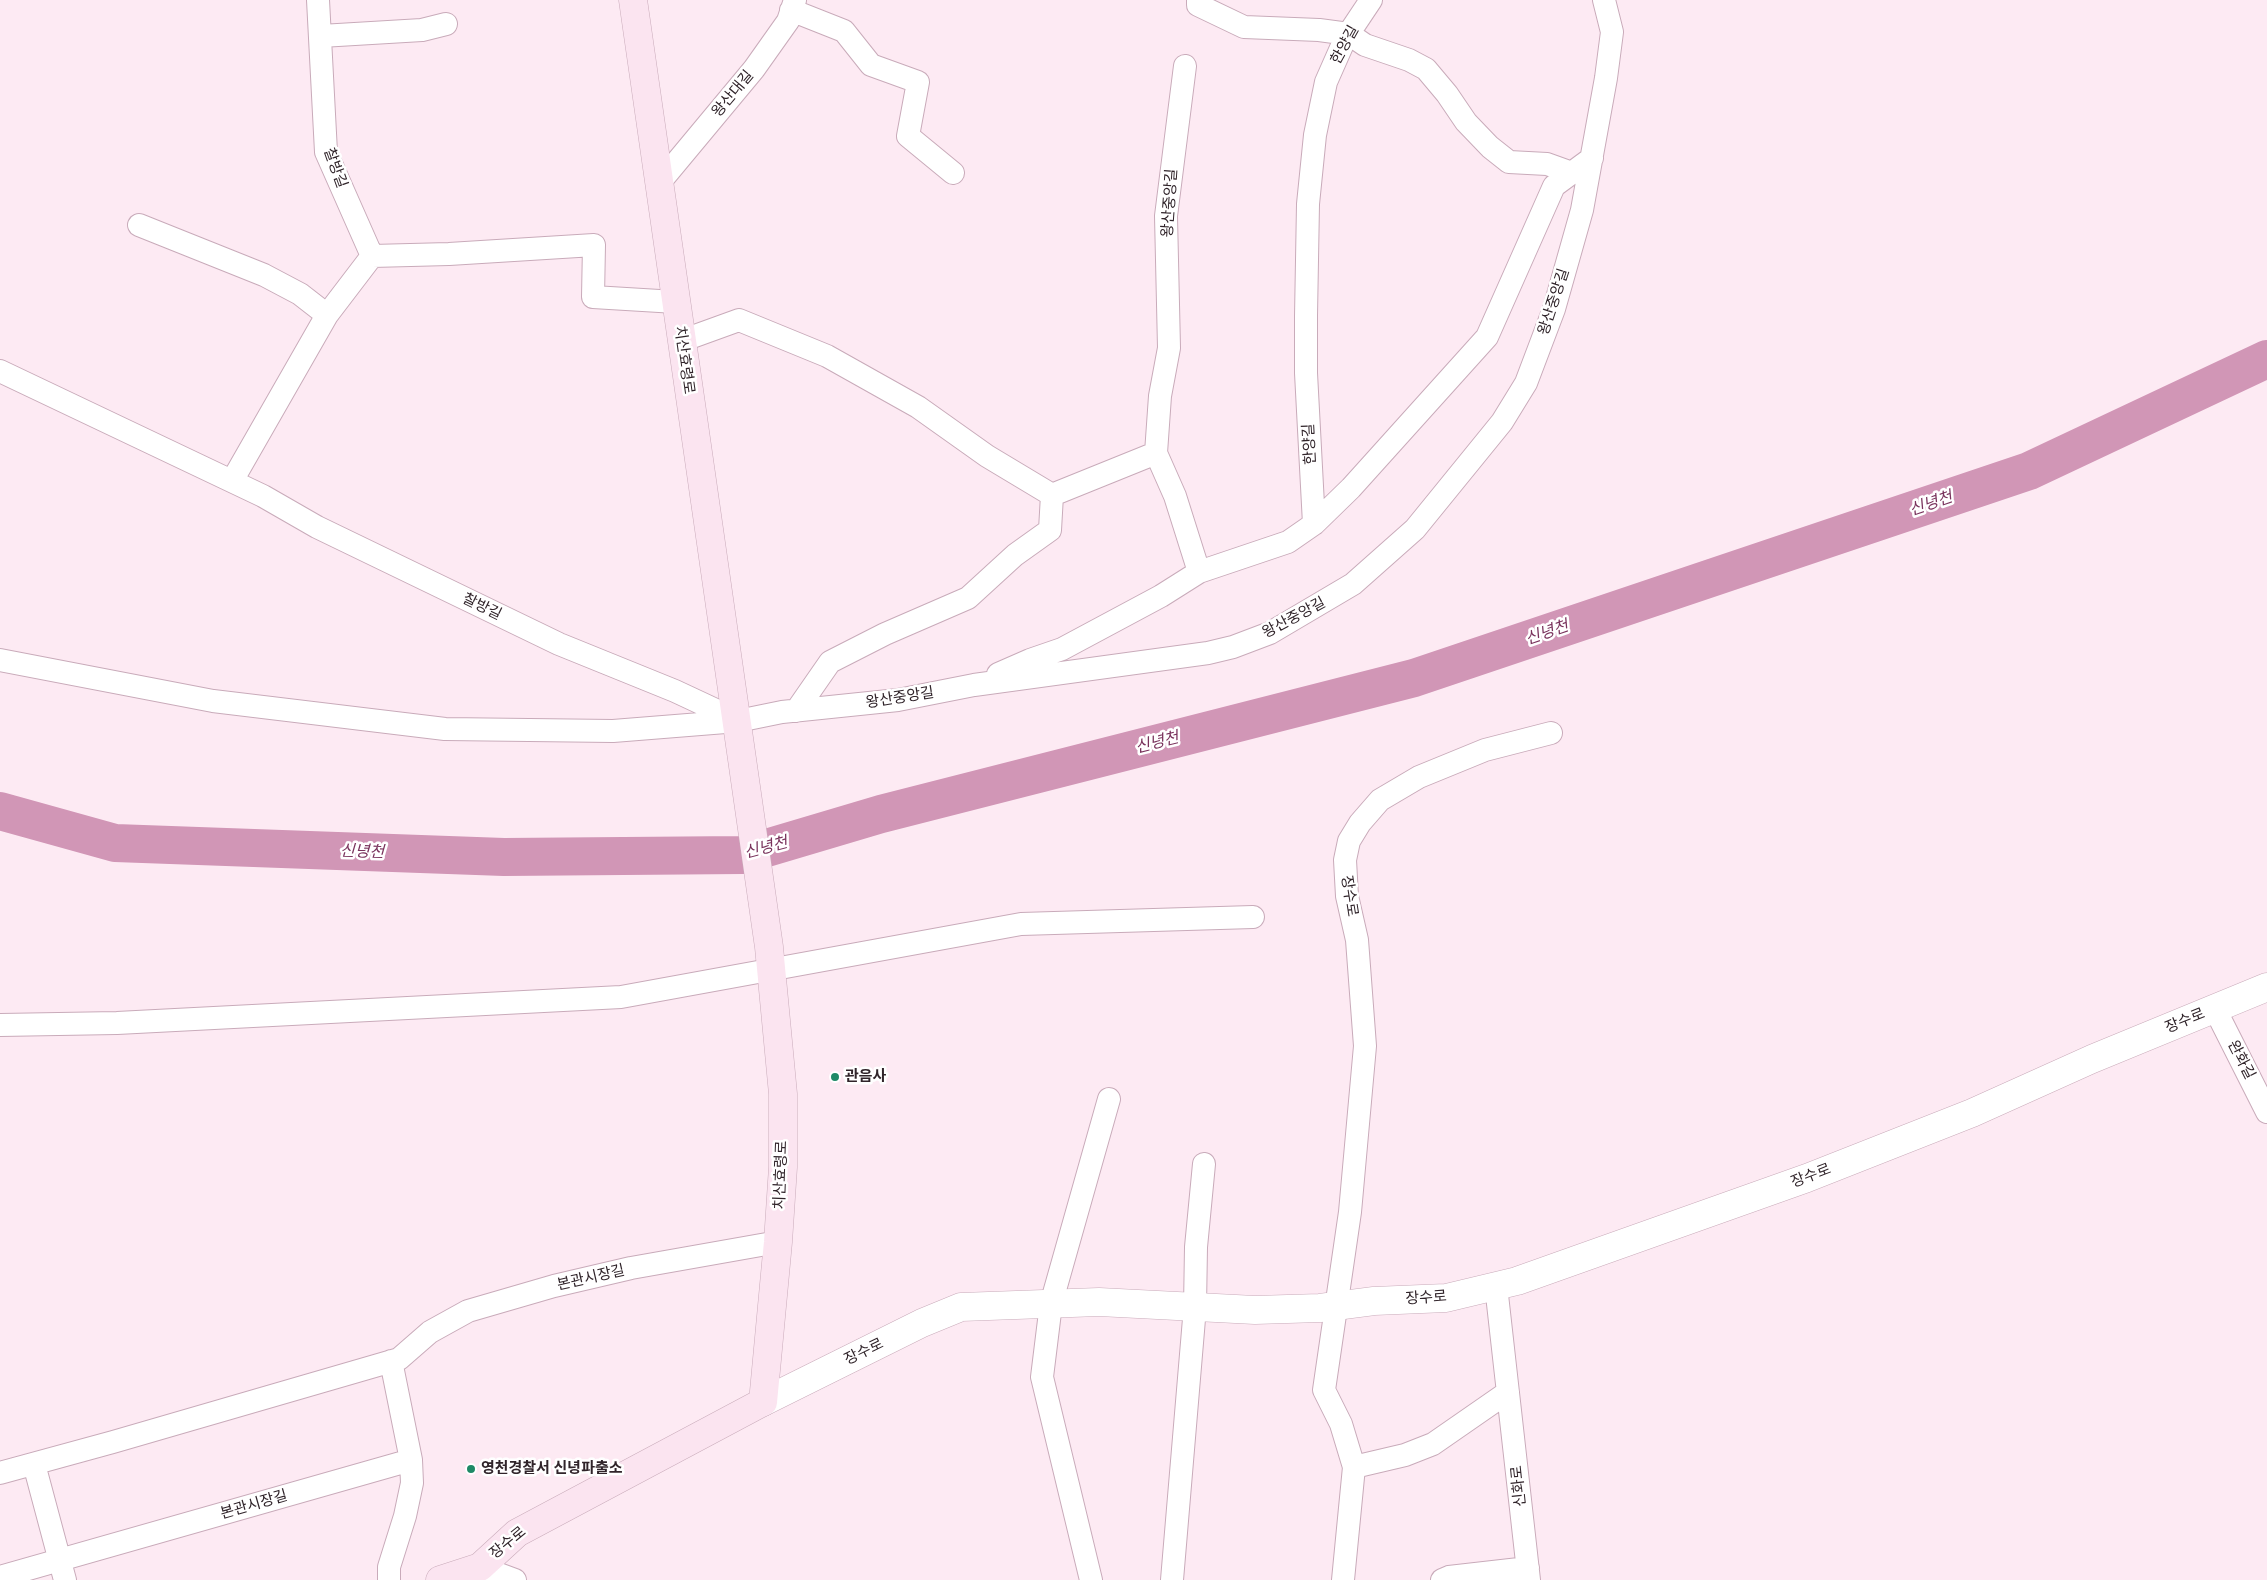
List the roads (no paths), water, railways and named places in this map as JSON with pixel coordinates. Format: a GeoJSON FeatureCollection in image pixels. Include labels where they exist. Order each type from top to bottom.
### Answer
{"type":"FeatureCollection","features":[{"type":"Feature","properties":{"kind":"main road","name":"치산효령로"},"geometry":{"type":"LineString","coordinates":[[633,0],[681,341],[738,720],[770,958],[784,1094],[783,1167],[778,1242],[763,1402]]}},
{"type":"Feature","properties":{"kind":"main road","name":"장수로"},"geometry":{"type":"LineString","coordinates":[[440,1580],[480,1567],[517,1533],[763,1402]]}},
{"type":"Feature","properties":{"kind":"street","name":"찰방길"},"geometry":{"type":"LineString","coordinates":[[318,0],[326,152],[372,256]]}},
{"type":"Feature","properties":{"kind":"street"},"geometry":{"type":"LineString","coordinates":[[1198,0],[1198,5],[1244,27],[1319,30],[1349,34],[1365,45],[1409,60],[1426,69],[1447,94],[1466,122],[1490,147],[1509,162],[1547,164],[1572,173]]}},
{"type":"Feature","properties":{"kind":"street","name":"한양길"},"geometry":{"type":"LineString","coordinates":[[1314,524],[1306,373],[1308,204],[1315,135],[1326,82],[1349,34],[1371,0]]}},
{"type":"Feature","properties":{"kind":"street","name":"왕산중앙길"},"geometry":{"type":"LineString","coordinates":[[0,660],[213,701],[445,729],[614,731],[738,720],[796,711],[898,700],[974,685],[1208,653],[1232,647],[1270,633],[1353,584],[1414,529],[1502,422],[1526,383],[1554,309],[1582,210],[1612,32],[1604,0]]}},
{"type":"Feature","properties":{"kind":"street"},"geometry":{"type":"LineString","coordinates":[[793,5],[844,31],[871,65],[918,82],[908,136],[953,174]]}},
{"type":"Feature","properties":{"kind":"street","name":"왕산대길"},"geometry":{"type":"LineString","coordinates":[[660,182],[754,68],[788,21],[793,5]]}},
{"type":"Feature","properties":{"kind":"street"},"geometry":{"type":"LineString","coordinates":[[321,36],[422,30],[446,24]]}},
{"type":"Feature","properties":{"kind":"street","name":"왕산중앙길"},"geometry":{"type":"LineString","coordinates":[[1185,66],[1166,216],[1169,348],[1160,396],[1156,453],[1175,496],[1198,572]]}},
{"type":"Feature","properties":{"kind":"street"},"geometry":{"type":"LineString","coordinates":[[974,685],[1030,660],[1062,649],[1161,596],[1198,572],[1288,542],[1314,524],[1351,488],[1487,337],[1554,186],[1592,158]]}},
{"type":"Feature","properties":{"kind":"street"},"geometry":{"type":"LineString","coordinates":[[139,225],[264,275],[300,294],[326,315]]}},
{"type":"Feature","properties":{"kind":"street"},"geometry":{"type":"LineString","coordinates":[[232,481],[326,315],[372,256],[449,254],[594,245],[593,297],[676,302]]}},
{"type":"Feature","properties":{"kind":"street"},"geometry":{"type":"LineString","coordinates":[[681,341],[740,320],[827,356],[918,407],[987,456],[1052,495]]}},
{"type":"Feature","properties":{"kind":"street","name":"찰방길"},"geometry":{"type":"LineString","coordinates":[[0,371],[232,481],[317,527],[550,640],[675,691],[738,720]]}},
{"type":"Feature","properties":{"kind":"street"},"geometry":{"type":"LineString","coordinates":[[1052,495],[1156,453]]}},
{"type":"Feature","properties":{"kind":"street"},"geometry":{"type":"LineString","coordinates":[[796,711],[830,662],[885,634],[968,598],[1015,555],[1050,530],[1052,495]]}},
{"type":"Feature","properties":{"kind":"street","name":"장수로"},"geometry":{"type":"LineString","coordinates":[[1343,1580],[1354,1467],[1341,1424],[1324,1390],[1350,1212],[1365,1046],[1357,940],[1346,896],[1345,860],[1349,840],[1360,823],[1380,800],[1419,777],[1485,750],[1551,733]]}},
{"type":"Feature","properties":{"kind":"street"},"geometry":{"type":"LineString","coordinates":[[0,1025],[117,1023],[621,997],[770,958],[1021,924],[1252,916]]}},
{"type":"Feature","properties":{"kind":"street","name":"장수로"},"geometry":{"type":"LineString","coordinates":[[763,1402],[922,1323],[961,1307],[1098,1302],[1255,1310],[1337,1306],[1374,1301],[1446,1298],[1516,1281],[1807,1178],[1972,1113],[2092,1059],[2267,987]]}},
{"type":"Feature","properties":{"kind":"street","name":"완화길"},"geometry":{"type":"LineString","coordinates":[[2215,1009],[2267,1112]]}},
{"type":"Feature","properties":{"kind":"street"},"geometry":{"type":"LineString","coordinates":[[1091,1580],[1042,1377],[1051,1304],[1109,1099]]}},
{"type":"Feature","properties":{"kind":"street"},"geometry":{"type":"LineString","coordinates":[[1172,1580],[1195,1307],[1196,1247],[1204,1164]]}},
{"type":"Feature","properties":{"kind":"street","name":"본관시장길"},"geometry":{"type":"LineString","coordinates":[[0,1473],[399,1359],[430,1332],[468,1311],[554,1286],[631,1268],[778,1242]]}},
{"type":"Feature","properties":{"kind":"street","name":"신화로"},"geometry":{"type":"LineString","coordinates":[[1496,1286],[1528,1574]]}},
{"type":"Feature","properties":{"kind":"street"},"geometry":{"type":"LineString","coordinates":[[389,1580],[389,1567],[405,1516],[412,1483],[411,1460],[391,1361]]}},
{"type":"Feature","properties":{"kind":"street"},"geometry":{"type":"LineString","coordinates":[[1354,1467],[1405,1455],[1433,1444],[1508,1392]]}},
{"type":"Feature","properties":{"kind":"street","name":"본관시장길"},"geometry":{"type":"LineString","coordinates":[[0,1577],[62,1570],[411,1460]]}},
{"type":"Feature","properties":{"kind":"street"},"geometry":{"type":"LineString","coordinates":[[34,1464],[62,1570]]}},
{"type":"Feature","properties":{"kind":"street"},"geometry":{"type":"LineString","coordinates":[[480,1567],[515,1580]]}},
{"type":"Feature","properties":{"kind":"street"},"geometry":{"type":"LineString","coordinates":[[1442,1580],[1449,1578],[1528,1574]]}},
{"type":"Feature","properties":{"kind":"waterway","name":"신녕천"},"geometry":{"type":"LineString","coordinates":[[0,811],[115,843],[504,857],[743,855],[881,814],[1414,678],[2029,471],[2267,359]]}},
{"type":"Feature","properties":{"kind":"place","name":"관음사"},"geometry":{"type":"Point","coordinates":[835,1077]}},
{"type":"Feature","properties":{"kind":"place","name":"영천경찰서 신녕파출소"},"geometry":{"type":"Point","coordinates":[471,1469]}}]}
